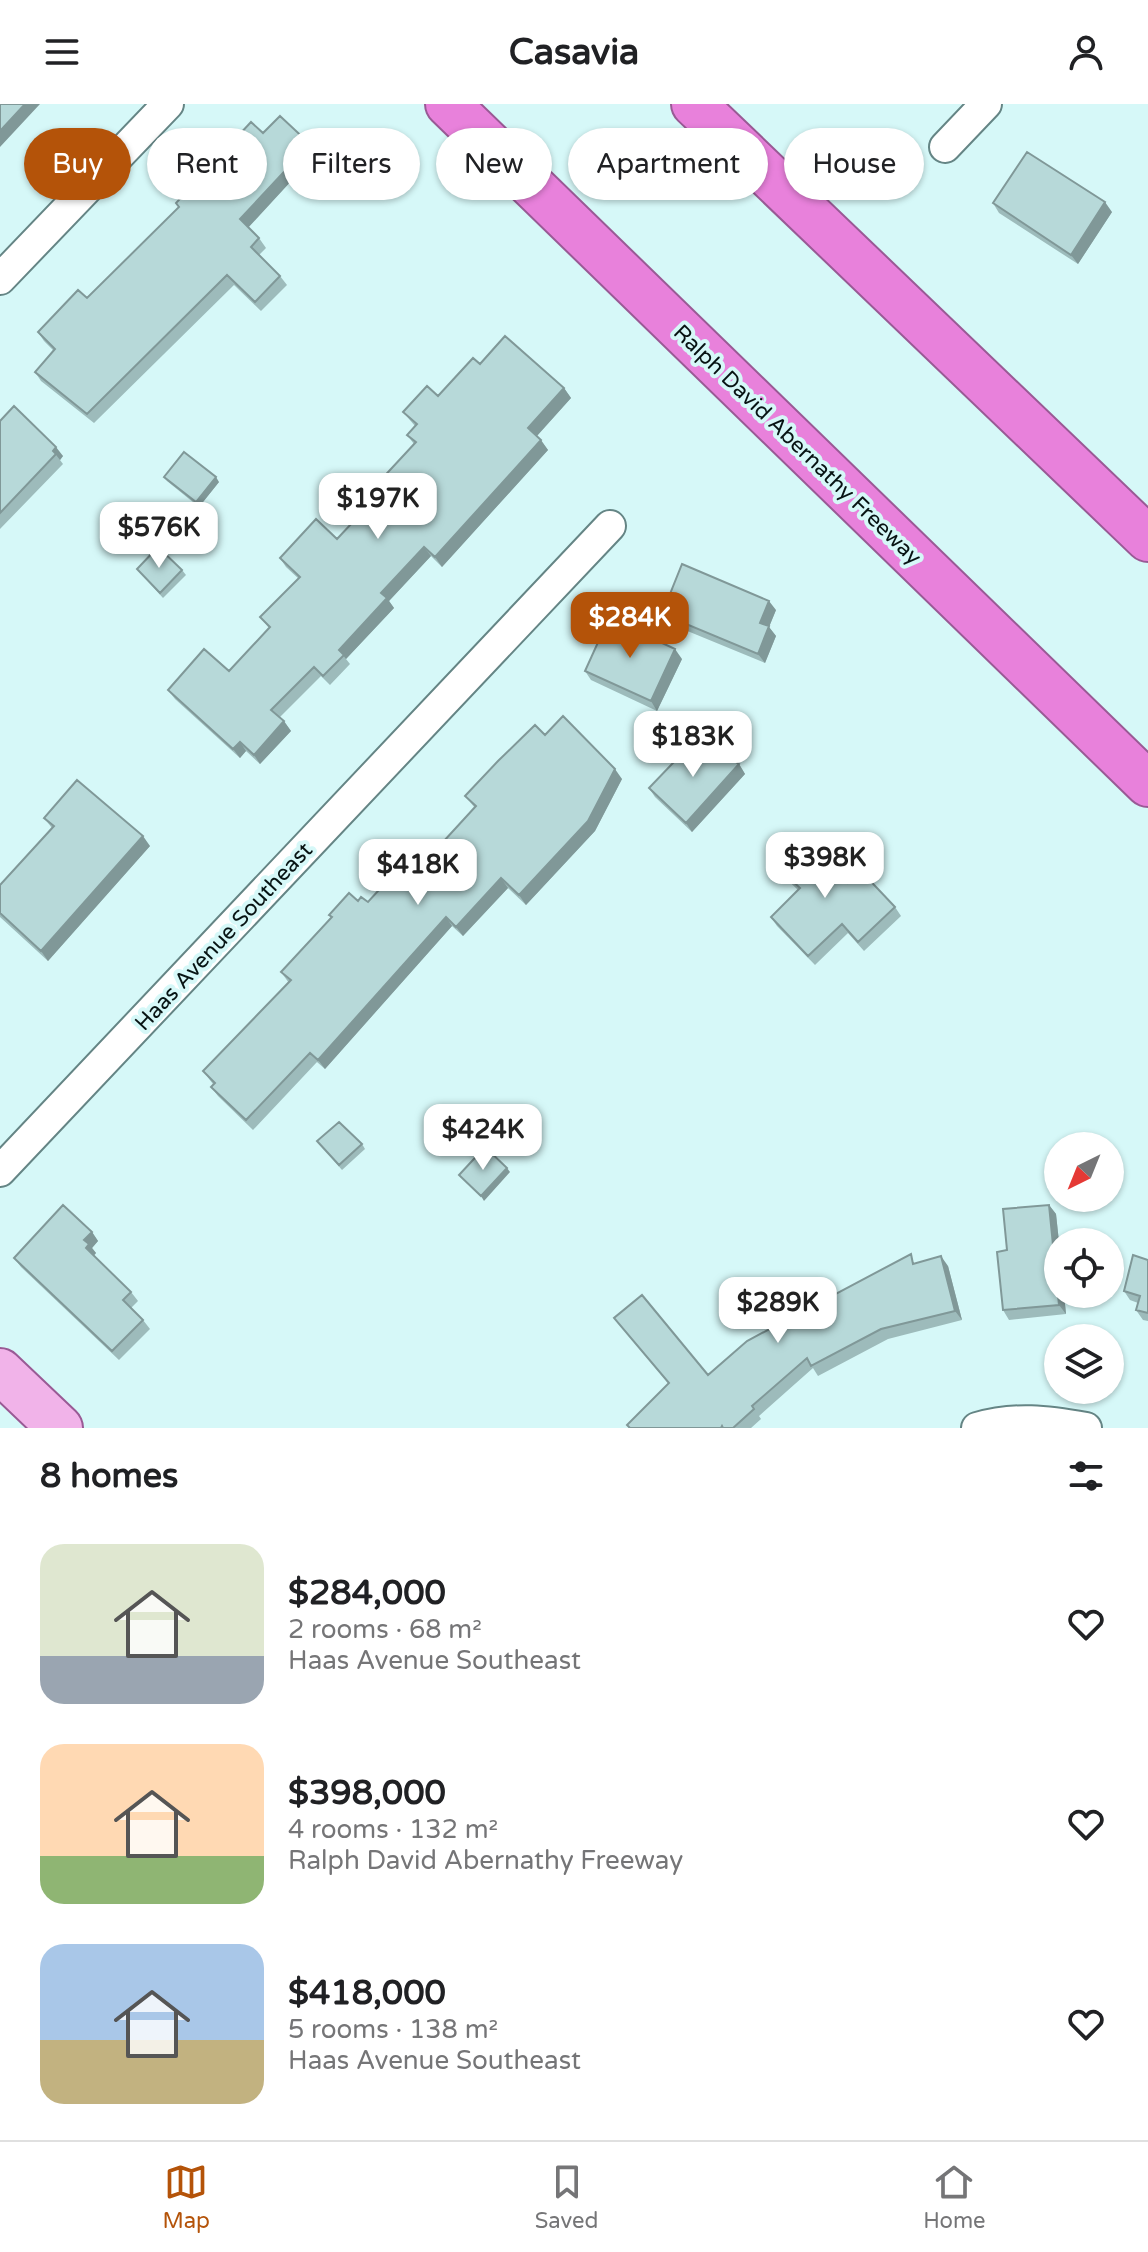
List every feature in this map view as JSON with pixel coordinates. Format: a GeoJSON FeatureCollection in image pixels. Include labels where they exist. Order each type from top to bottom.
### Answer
{"type":"FeatureCollection","features":[{"type":"Feature","properties":{"kind":"highway","name":"Ralph David Abernathy Freeway"},"geometry":{"type":"LineString","coordinates":[[448,104],[1148,784]]}},
{"type":"Feature","properties":{"kind":"highway"},"geometry":{"type":"LineString","coordinates":[[694,104],[1148,539]]}},
{"type":"Feature","properties":{"kind":"main road"},"geometry":{"type":"LineString","coordinates":[[0,1371],[60,1428]]}},
{"type":"Feature","properties":{"kind":"street"},"geometry":{"type":"LineString","coordinates":[[0,279],[168,104]]}},
{"type":"Feature","properties":{"kind":"street"},"geometry":{"type":"LineString","coordinates":[[945,147],[986,104]]}},
{"type":"Feature","properties":{"kind":"street","name":"Haas Avenue Southeast"},"geometry":{"type":"LineString","coordinates":[[0,1171],[610,526]]}},
{"type":"Feature","properties":{"kind":"street"},"geometry":{"type":"LineString","coordinates":[[977,1428],[1005,1420],[1060,1423],[1086,1428]]}},
{"type":"Feature","properties":{"kind":"building"},"geometry":{"type":"Polygon","coordinates":[[[0,104],[25,104],[0,131],[0,104]]]}},
{"type":"Feature","properties":{"kind":"building"},"geometry":{"type":"Polygon","coordinates":[[[280,116],[293,128],[283,128],[283,173],[267,190],[267,129],[280,116]]]}},
{"type":"Feature","properties":{"kind":"building"},"geometry":{"type":"Polygon","coordinates":[[[1027,152],[1105,202],[1071,255],[993,203],[1027,152]]]}},
{"type":"Feature","properties":{"kind":"building"},"geometry":{"type":"Polygon","coordinates":[[[179,200],[258,200],[240,219],[259,238],[251,247],[280,276],[255,302],[227,275],[87,414],[35,372],[55,349],[38,332],[78,290],[87,298],[179,207],[176,203],[179,200]]]}},
{"type":"Feature","properties":{"kind":"building"},"geometry":{"type":"Polygon","coordinates":[[[505,336],[564,388],[528,428],[541,440],[435,557],[424,547],[381,593],[387,598],[339,650],[344,655],[323,676],[314,667],[271,710],[284,721],[254,755],[240,742],[233,749],[168,690],[204,649],[229,671],[270,627],[260,617],[300,577],[280,558],[316,519],[337,539],[383,490],[377,484],[416,442],[407,435],[417,424],[403,412],[427,386],[438,396],[473,358],[480,364],[505,336]]]}},
{"type":"Feature","properties":{"kind":"building"},"geometry":{"type":"Polygon","coordinates":[[[14,406],[56,447],[53,451],[56,454],[0,513],[0,421],[14,406]]]}},
{"type":"Feature","properties":{"kind":"building"},"geometry":{"type":"Polygon","coordinates":[[[184,452],[216,477],[196,502],[164,477],[184,452]]]}},
{"type":"Feature","properties":{"kind":"building"},"geometry":{"type":"Polygon","coordinates":[[[158,547],[182,570],[160,593],[137,569],[158,547]]]}},
{"type":"Feature","properties":{"kind":"building"},"geometry":{"type":"Polygon","coordinates":[[[682,564],[769,601],[760,623],[769,626],[758,654],[662,614],[682,564]]]}},
{"type":"Feature","properties":{"kind":"building"},"geometry":{"type":"Polygon","coordinates":[[[609,618],[675,649],[651,701],[585,671],[609,618]]]}},
{"type":"Feature","properties":{"kind":"building"},"geometry":{"type":"Polygon","coordinates":[[[563,716],[615,769],[588,821],[519,895],[501,878],[456,927],[446,917],[318,1060],[310,1053],[246,1120],[211,1087],[215,1083],[203,1071],[291,980],[281,972],[332,917],[329,915],[349,893],[358,901],[361,897],[368,902],[410,856],[421,866],[476,806],[465,796],[498,761],[535,725],[545,735],[563,716]]]}},
{"type":"Feature","properties":{"kind":"building"},"geometry":{"type":"Polygon","coordinates":[[[696,739],[739,764],[686,823],[649,788],[696,739]]]}},
{"type":"Feature","properties":{"kind":"building"},"geometry":{"type":"Polygon","coordinates":[[[77,780],[143,836],[41,951],[0,913],[0,885],[54,826],[44,818],[77,780]]]}},
{"type":"Feature","properties":{"kind":"building"},"geometry":{"type":"Polygon","coordinates":[[[792,836],[847,883],[860,870],[895,907],[858,942],[842,924],[808,956],[771,917],[800,888],[770,860],[792,836]]]}},
{"type":"Feature","properties":{"kind":"building"},"geometry":{"type":"Polygon","coordinates":[[[339,1122],[362,1144],[339,1165],[317,1141],[339,1122]]]}},
{"type":"Feature","properties":{"kind":"building"},"geometry":{"type":"Polygon","coordinates":[[[485,1147],[507,1168],[481,1196],[459,1175],[485,1147]]]}},
{"type":"Feature","properties":{"kind":"building"},"geometry":{"type":"Polygon","coordinates":[[[63,1205],[92,1232],[84,1240],[89,1244],[86,1248],[131,1292],[123,1300],[143,1320],[112,1351],[14,1258],[63,1205]]]}},
{"type":"Feature","properties":{"kind":"building"},"geometry":{"type":"Polygon","coordinates":[[[1044,1205],[1044,1212],[1050,1212],[1051,1228],[1044,1228],[1044,1306],[1003,1310],[997,1252],[1007,1250],[1003,1209],[1044,1205]]]}},
{"type":"Feature","properties":{"kind":"building"},"geometry":{"type":"Polygon","coordinates":[[[911,1254],[913,1264],[941,1256],[955,1311],[881,1329],[811,1366],[807,1358],[752,1406],[754,1409],[733,1428],[630,1428],[627,1425],[669,1383],[614,1318],[642,1295],[708,1375],[747,1341],[911,1254]]]}},
{"type":"Feature","properties":{"kind":"building"},"geometry":{"type":"Polygon","coordinates":[[[1133,1255],[1148,1260],[1148,1313],[1136,1310],[1140,1296],[1124,1291],[1133,1255]]]}}]}
